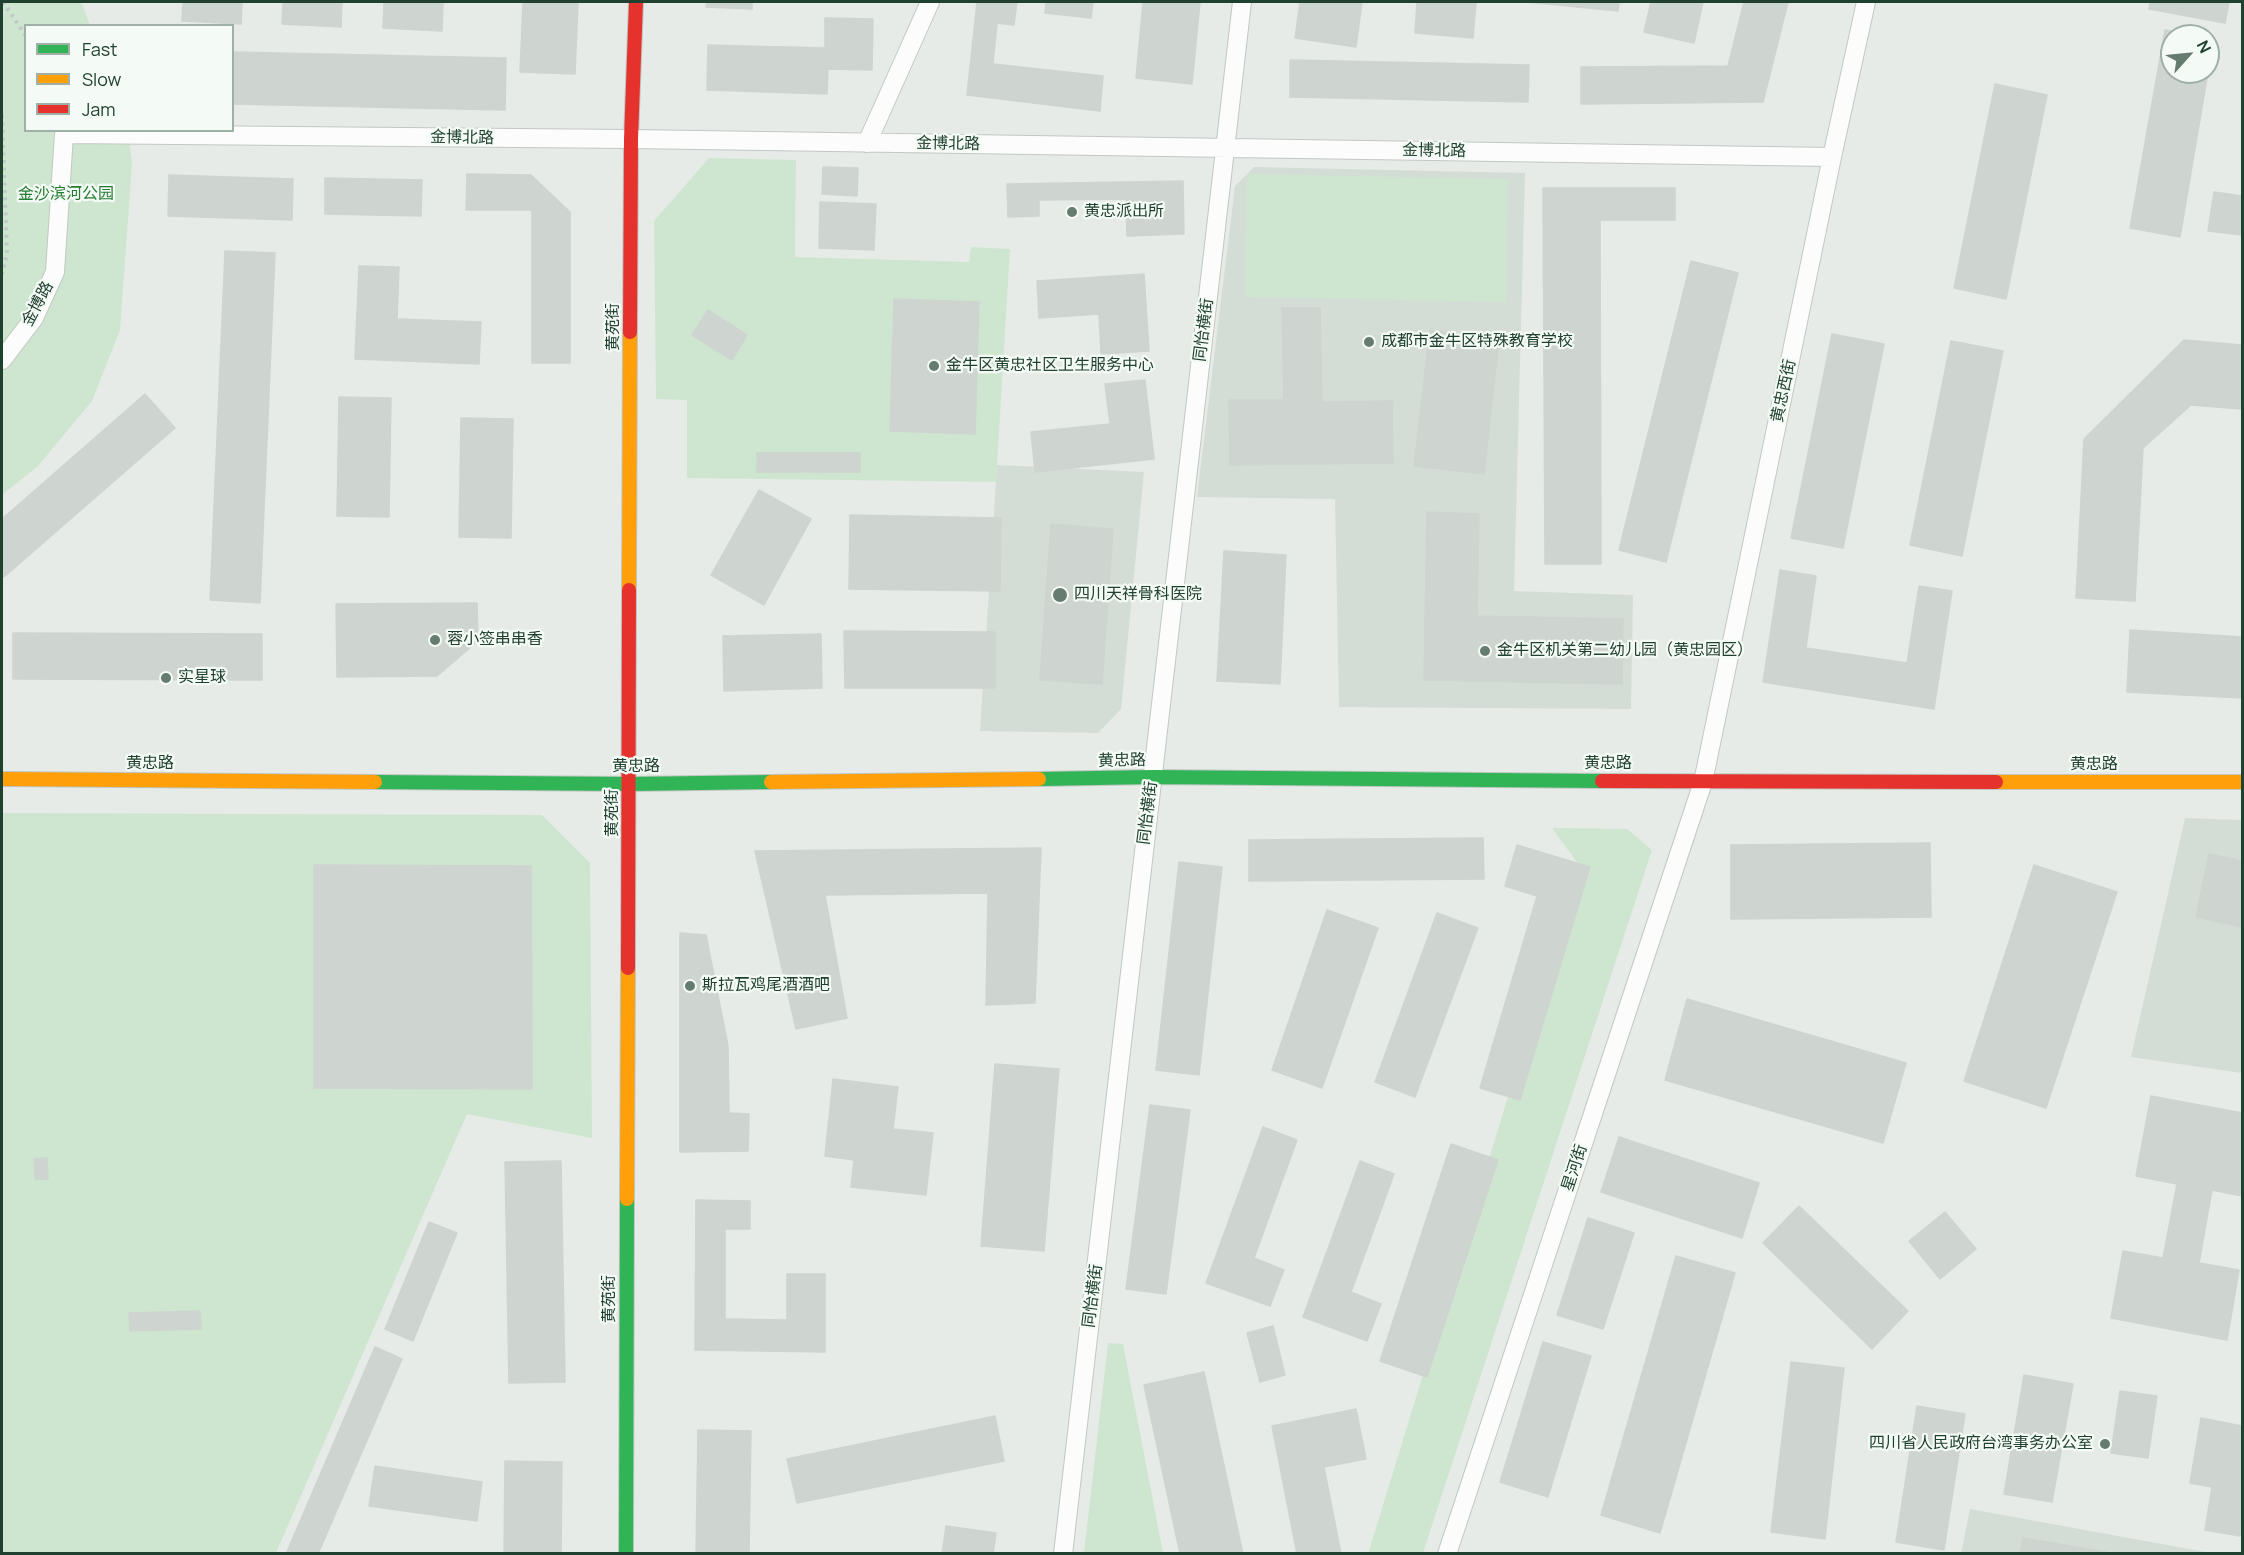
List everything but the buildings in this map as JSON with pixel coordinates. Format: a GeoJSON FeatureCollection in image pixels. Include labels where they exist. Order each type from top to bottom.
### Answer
{"type":"FeatureCollection","features":[{"type":"Feature","properties":{"kind":"street","name":"黄苑街"},"geometry":{"type":"LineString","coordinates":[[626,1554],[631,139],[636,2]]}},
{"type":"Feature","properties":{"kind":"street"},"geometry":{"type":"LineString","coordinates":[[867,143],[930,2]]}},
{"type":"Feature","properties":{"kind":"street","name":"同怡横街"},"geometry":{"type":"LineString","coordinates":[[1063,1554],[1242,2]]}},
{"type":"Feature","properties":{"kind":"street","name":"黄忠西街"},"geometry":{"type":"LineString","coordinates":[[1703,782],[1866,2]]}},
{"type":"Feature","properties":{"kind":"street","name":"金博北路"},"geometry":{"type":"LineString","coordinates":[[64,134],[631,139],[1832,157]]}},
{"type":"Feature","properties":{"kind":"street","name":"金博路"},"geometry":{"type":"LineString","coordinates":[[2,360],[34,318],[56,272],[64,134]]}},
{"type":"Feature","properties":{"kind":"street","name":"黄忠路"},"geometry":{"type":"LineString","coordinates":[[2,779],[630,784],[1152,777],[1703,782],[2242,782]]}},
{"type":"Feature","properties":{"kind":"street","name":"星河街"},"geometry":{"type":"LineString","coordinates":[[1447,1554],[1703,782]]}},
{"type":"Feature","properties":{"kind":"path"},"geometry":{"type":"LineString","coordinates":[[3,2],[24,33]]}},
{"type":"Feature","properties":{"kind":"path"},"geometry":{"type":"LineString","coordinates":[[2,114],[7,253],[2,274]]}},
{"type":"Feature","properties":{"kind":"shaded area","name":"成都市金牛区特殊教育学校"},"geometry":{"type":"Polygon","coordinates":[[[1254,167],[1525,173],[1514,591],[1633,595],[1631,709],[1339,707],[1335,499],[1197,497],[1235,186],[1254,167]]]}},
{"type":"Feature","properties":{"kind":"shaded area","name":"四川天祥骨科医院"},"geometry":{"type":"Polygon","coordinates":[[[997,465],[1144,472],[1121,709],[1098,733],[980,731],[997,465]]]}},
{"type":"Feature","properties":{"kind":"shaded area"},"geometry":{"type":"Polygon","coordinates":[[[2185,818],[2242,820],[2242,1073],[2131,1057],[2185,818]]]}},
{"type":"Feature","properties":{"kind":"shaded area"},"geometry":{"type":"Polygon","coordinates":[[[1970,1509],[2211,1553],[1961,1554],[1970,1509]]]}},
{"type":"Feature","properties":{"kind":"green space","name":"金沙滨河公园"},"geometry":{"type":"Polygon","coordinates":[[[2,2],[81,2],[90,24],[24,24],[24,132],[128,132],[132,164],[120,330],[92,401],[38,466],[2,495],[2,2]]]}},
{"type":"Feature","properties":{"kind":"green space"},"geometry":{"type":"Polygon","coordinates":[[[709,158],[796,160],[795,257],[969,262],[971,247],[1010,249],[996,482],[687,478],[687,400],[656,399],[654,221],[709,158]]]}},
{"type":"Feature","properties":{"kind":"green space"},"geometry":{"type":"Polygon","coordinates":[[[1247,174],[1508,179],[1506,302],[1245,297],[1247,174]]]}},
{"type":"Feature","properties":{"kind":"green space"},"geometry":{"type":"Polygon","coordinates":[[[2,813],[542,815],[590,863],[592,1138],[467,1114],[276,1553],[2,1554],[2,813]]]}},
{"type":"Feature","properties":{"kind":"green space"},"geometry":{"type":"Polygon","coordinates":[[[1552,828],[1627,829],[1652,850],[1423,1553],[1368,1554],[1579,865],[1552,828]]]}},
{"type":"Feature","properties":{"kind":"green space"},"geometry":{"type":"Polygon","coordinates":[[[1108,1343],[1123,1344],[1163,1553],[1084,1553],[1108,1343]]]}},
{"type":"Feature","properties":{"kind":"traffic: fast"},"geometry":{"type":"LineString","coordinates":[[1039,779],[1153,777],[1602,781]]}},
{"type":"Feature","properties":{"kind":"traffic: fast"},"geometry":{"type":"LineString","coordinates":[[375,782],[630,784],[771,782]]}},
{"type":"Feature","properties":{"kind":"traffic: fast"},"geometry":{"type":"LineString","coordinates":[[626,1554],[627,1199]]}},
{"type":"Feature","properties":{"kind":"traffic: slow"},"geometry":{"type":"LineString","coordinates":[[629,590],[630,332]]}},
{"type":"Feature","properties":{"kind":"traffic: slow"},"geometry":{"type":"LineString","coordinates":[[2,779],[375,782]]}},
{"type":"Feature","properties":{"kind":"traffic: slow"},"geometry":{"type":"LineString","coordinates":[[771,782],[1039,779]]}},
{"type":"Feature","properties":{"kind":"traffic: slow"},"geometry":{"type":"LineString","coordinates":[[1996,782],[2242,782]]}},
{"type":"Feature","properties":{"kind":"traffic: slow"},"geometry":{"type":"LineString","coordinates":[[627,1199],[628,968]]}},
{"type":"Feature","properties":{"kind":"traffic: jam"},"geometry":{"type":"LineString","coordinates":[[630,332],[631,139],[636,2]]}},
{"type":"Feature","properties":{"kind":"traffic: jam"},"geometry":{"type":"LineString","coordinates":[[628,968],[629,590]]}},
{"type":"Feature","properties":{"kind":"traffic: jam"},"geometry":{"type":"LineString","coordinates":[[1602,781],[1996,782]]}},
{"type":"Feature","properties":{"kind":"place","name":"黄忠派出所"},"geometry":{"type":"Point","coordinates":[1072,212]}},
{"type":"Feature","properties":{"kind":"place","name":"成都市金牛区特殊教育学校"},"geometry":{"type":"Point","coordinates":[1369,342]}},
{"type":"Feature","properties":{"kind":"place","name":"金牛区黄忠社区卫生服务中心"},"geometry":{"type":"Point","coordinates":[934,366]}},
{"type":"Feature","properties":{"kind":"place","name":"四川天祥骨科医院"},"geometry":{"type":"Point","coordinates":[1060,595]}},
{"type":"Feature","properties":{"kind":"place","name":"蓉小签串串香"},"geometry":{"type":"Point","coordinates":[435,640]}},
{"type":"Feature","properties":{"kind":"place","name":"金牛区机关第二幼儿园（黄忠园区）"},"geometry":{"type":"Point","coordinates":[1485,651]}},
{"type":"Feature","properties":{"kind":"place","name":"实星球"},"geometry":{"type":"Point","coordinates":[166,678]}},
{"type":"Feature","properties":{"kind":"place","name":"斯拉瓦鸡尾酒酒吧"},"geometry":{"type":"Point","coordinates":[690,986]}},
{"type":"Feature","properties":{"kind":"place","name":"四川省人民政府台湾事务办公室"},"geometry":{"type":"Point","coordinates":[2105,1444]}}]}
